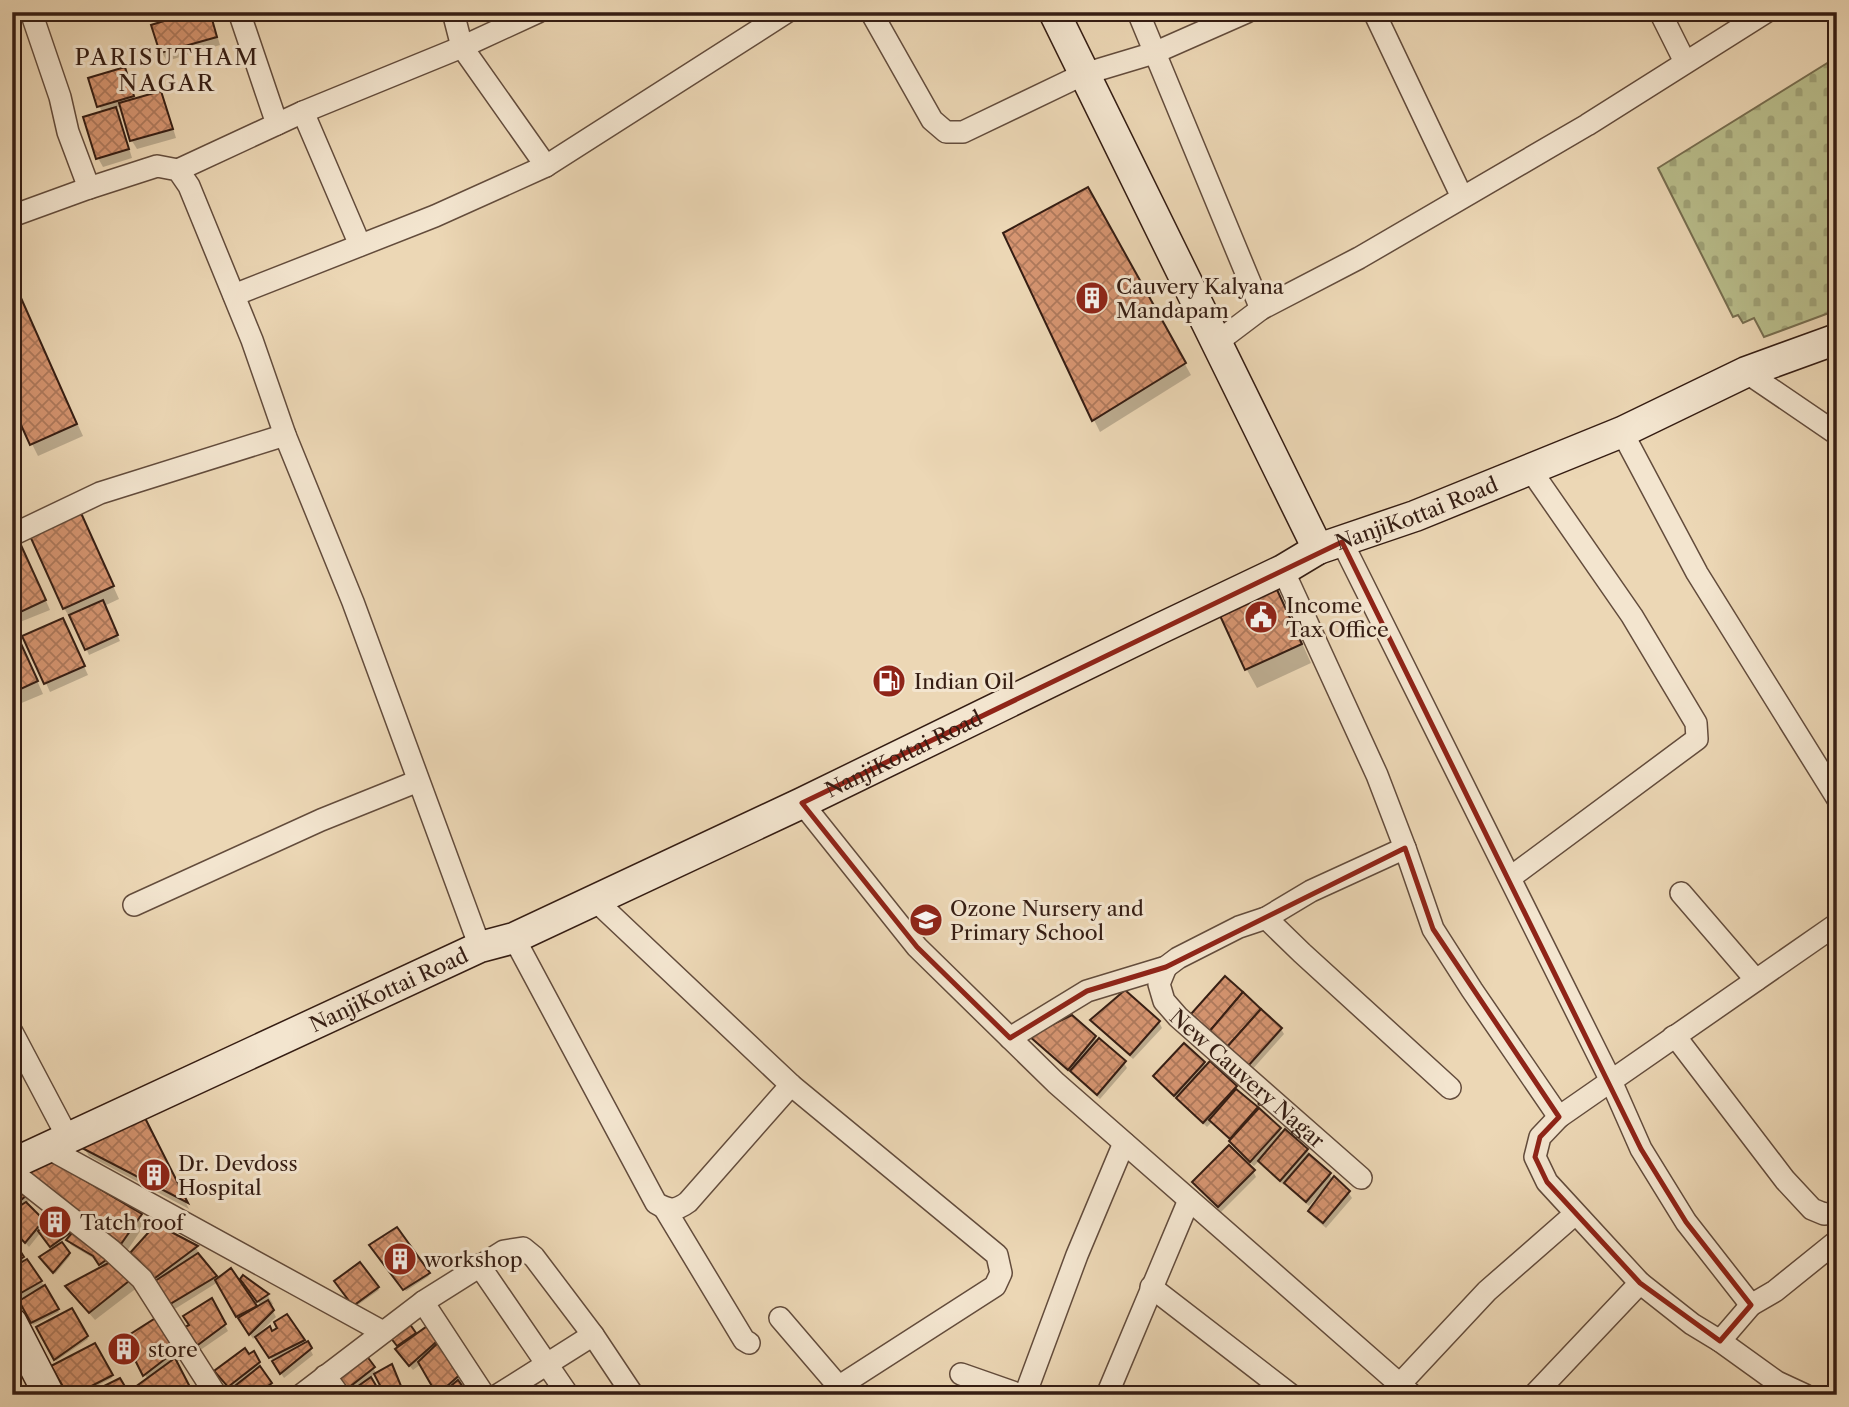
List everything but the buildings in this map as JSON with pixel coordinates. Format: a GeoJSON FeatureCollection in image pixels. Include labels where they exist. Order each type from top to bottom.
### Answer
{"type":"FeatureCollection","features":[{"type":"Feature","properties":{"kind":"main road"},"geometry":{"type":"LineString","coordinates":[[1054,12],[1216,343],[1330,545]]}},
{"type":"Feature","properties":{"kind":"main road","name":"NanjiKottai Road"},"geometry":{"type":"LineString","coordinates":[[12,1164],[480,947],[514,938],[803,803],[1330,545],[1415,516],[1530,470],[1622,432],[1746,372],[1837,339]]}},
{"type":"Feature","properties":{"kind":"main road"},"geometry":{"type":"LineString","coordinates":[[12,1323],[49,1395]]}},
{"type":"Feature","properties":{"kind":"street"},"geometry":{"type":"LineString","coordinates":[[31,12],[60,97],[68,132],[89,188]]}},
{"type":"Feature","properties":{"kind":"street"},"geometry":{"type":"LineString","coordinates":[[239,12],[277,124]]}},
{"type":"Feature","properties":{"kind":"street"},"geometry":{"type":"LineString","coordinates":[[453,12],[462,47],[546,166]]}},
{"type":"Feature","properties":{"kind":"street"},"geometry":{"type":"LineString","coordinates":[[12,216],[157,166],[178,170],[303,112],[462,47],[538,12]]}},
{"type":"Feature","properties":{"kind":"street"},"geometry":{"type":"LineString","coordinates":[[234,295],[435,216],[546,166],[787,12]]}},
{"type":"Feature","properties":{"kind":"street"},"geometry":{"type":"LineString","coordinates":[[871,12],[932,120],[946,132],[963,132],[1084,74],[1154,53],[1247,12]]}},
{"type":"Feature","properties":{"kind":"street"},"geometry":{"type":"LineString","coordinates":[[1138,12],[1261,309]]}},
{"type":"Feature","properties":{"kind":"street"},"geometry":{"type":"LineString","coordinates":[[1374,12],[1462,197]]}},
{"type":"Feature","properties":{"kind":"street"},"geometry":{"type":"LineString","coordinates":[[1660,12],[1685,62]]}},
{"type":"Feature","properties":{"kind":"street"},"geometry":{"type":"LineString","coordinates":[[1216,343],[1261,309],[1359,258],[1587,125],[1766,12]]}},
{"type":"Feature","properties":{"kind":"street"},"geometry":{"type":"LineString","coordinates":[[303,112],[360,245]]}},
{"type":"Feature","properties":{"kind":"street"},"geometry":{"type":"LineString","coordinates":[[178,170],[189,186],[252,340],[285,435],[353,602],[480,947]]}},
{"type":"Feature","properties":{"kind":"street"},"geometry":{"type":"LineString","coordinates":[[1746,372],[1837,434]]}},
{"type":"Feature","properties":{"kind":"street"},"geometry":{"type":"LineString","coordinates":[[1622,432],[1697,573],[1837,798]]}},
{"type":"Feature","properties":{"kind":"street"},"geometry":{"type":"LineString","coordinates":[[12,535],[100,494],[285,435]]}},
{"type":"Feature","properties":{"kind":"street"},"geometry":{"type":"LineString","coordinates":[[1511,877],[1697,739],[1696,723],[1632,616],[1530,470]]}},
{"type":"Feature","properties":{"kind":"street"},"geometry":{"type":"LineString","coordinates":[[1330,545],[1511,877],[1611,1081],[1641,1149],[1686,1222],[1751,1305]]}},
{"type":"Feature","properties":{"kind":"street"},"geometry":{"type":"LineString","coordinates":[[1283,570],[1377,775],[1433,929],[1559,1117]]}},
{"type":"Feature","properties":{"kind":"street"},"geometry":{"type":"LineString","coordinates":[[134,905],[321,820],[418,782]]}},
{"type":"Feature","properties":{"kind":"street"},"geometry":{"type":"LineString","coordinates":[[803,803],[917,947],[1056,1083],[1406,1390],[1487,1291],[1575,1214]]}},
{"type":"Feature","properties":{"kind":"street"},"geometry":{"type":"LineString","coordinates":[[1010,1038],[1087,991],[1166,967],[1178,958],[1239,927],[1266,918],[1311,891],[1405,848]]}},
{"type":"Feature","properties":{"kind":"street"},"geometry":{"type":"LineString","coordinates":[[1681,893],[1756,980]]}},
{"type":"Feature","properties":{"kind":"street"},"geometry":{"type":"LineString","coordinates":[[595,900],[791,1085],[997,1255],[1001,1273],[995,1286],[842,1391],[780,1318]]}},
{"type":"Feature","properties":{"kind":"street"},"geometry":{"type":"LineString","coordinates":[[1266,918],[1450,1088]]}},
{"type":"Feature","properties":{"kind":"street"},"geometry":{"type":"LineString","coordinates":[[1799,1394],[1692,1324],[1640,1283],[1547,1182],[1535,1157],[1540,1137],[1559,1117],[1837,924]]}},
{"type":"Feature","properties":{"kind":"street"},"geometry":{"type":"LineString","coordinates":[[514,938],[656,1203],[665,1209],[744,1340],[749,1343]]}},
{"type":"Feature","properties":{"kind":"street","name":"New Cauvery Nagar"},"geometry":{"type":"LineString","coordinates":[[1166,967],[1159,984],[1164,1000],[1178,1017],[1361,1178]]}},
{"type":"Feature","properties":{"kind":"street"},"geometry":{"type":"LineString","coordinates":[[12,1032],[58,1143],[383,1332]]}},
{"type":"Feature","properties":{"kind":"street"},"geometry":{"type":"LineString","coordinates":[[1674,1036],[1785,1180],[1812,1209],[1824,1214],[1837,1213]]}},
{"type":"Feature","properties":{"kind":"street"},"geometry":{"type":"LineString","coordinates":[[665,1209],[679,1209],[688,1202],[791,1085]]}},
{"type":"Feature","properties":{"kind":"street"},"geometry":{"type":"LineString","coordinates":[[961,1374],[1023,1395],[1124,1143]]}},
{"type":"Feature","properties":{"kind":"street"},"geometry":{"type":"LineString","coordinates":[[12,1172],[111,1250],[142,1279],[216,1395]]}},
{"type":"Feature","properties":{"kind":"street"},"geometry":{"type":"LineString","coordinates":[[1107,1395],[1189,1200]]}},
{"type":"Feature","properties":{"kind":"street"},"geometry":{"type":"LineString","coordinates":[[1720,1341],[1751,1305],[1775,1291],[1837,1241]]}},
{"type":"Feature","properties":{"kind":"street"},"geometry":{"type":"LineString","coordinates":[[301,1395],[423,1302],[504,1251],[523,1248],[534,1257],[593,1335],[633,1395]]}},
{"type":"Feature","properties":{"kind":"street"},"geometry":{"type":"LineString","coordinates":[[479,1265],[568,1395]]}},
{"type":"Feature","properties":{"kind":"street"},"geometry":{"type":"LineString","coordinates":[[1534,1395],[1640,1283]]}},
{"type":"Feature","properties":{"kind":"street"},"geometry":{"type":"LineString","coordinates":[[1151,1287],[1292,1395]]}},
{"type":"Feature","properties":{"kind":"street"},"geometry":{"type":"LineString","coordinates":[[423,1302],[484,1395]]}},
{"type":"Feature","properties":{"kind":"street"},"geometry":{"type":"LineString","coordinates":[[498,1395],[593,1335]]}},
{"type":"Feature","properties":{"kind":"street"},"geometry":{"type":"LineString","coordinates":[[325,1376],[339,1395]]}},
{"type":"Feature","properties":{"kind":"highlighted area"},"geometry":{"type":"Polygon","coordinates":[[[1342,542],[1641,1149],[1686,1222],[1751,1305],[1720,1341],[1640,1283],[1547,1182],[1535,1157],[1540,1137],[1559,1117],[1433,929],[1405,848],[1166,967],[1087,991],[1010,1038],[917,947],[802,803],[1342,542]]]}},
{"type":"Feature","properties":{"kind":"green space"},"geometry":{"type":"Polygon","coordinates":[[[1837,57],[1837,310],[1764,337],[1754,318],[1743,323],[1738,315],[1733,317],[1658,168],[1837,57]]]}},
{"type":"Feature","properties":{"kind":"place","name":"Cauvery Kalyana Mandapam"},"geometry":{"type":"Point","coordinates":[1092,298]}},
{"type":"Feature","properties":{"kind":"place","name":"Income Tax Office"},"geometry":{"type":"Point","coordinates":[1261,617]}},
{"type":"Feature","properties":{"kind":"place","name":"Indian Oil"},"geometry":{"type":"Point","coordinates":[889,681]}},
{"type":"Feature","properties":{"kind":"place","name":"Ozone Nursery and Primary School"},"geometry":{"type":"Point","coordinates":[926,920]}},
{"type":"Feature","properties":{"kind":"place","name":"Dr. Devdoss Hospital"},"geometry":{"type":"Point","coordinates":[154,1175]}},
{"type":"Feature","properties":{"kind":"place","name":"Tatch roof"},"geometry":{"type":"Point","coordinates":[55,1222]}},
{"type":"Feature","properties":{"kind":"place","name":"workshop"},"geometry":{"type":"Point","coordinates":[400,1259]}},
{"type":"Feature","properties":{"kind":"place","name":"store"},"geometry":{"type":"Point","coordinates":[124,1349]}},
{"type":"Feature","properties":{"kind":"district","name":"PARISUTHAM NAGAR"},"geometry":{"type":"Point","coordinates":[167,70]}}]}
